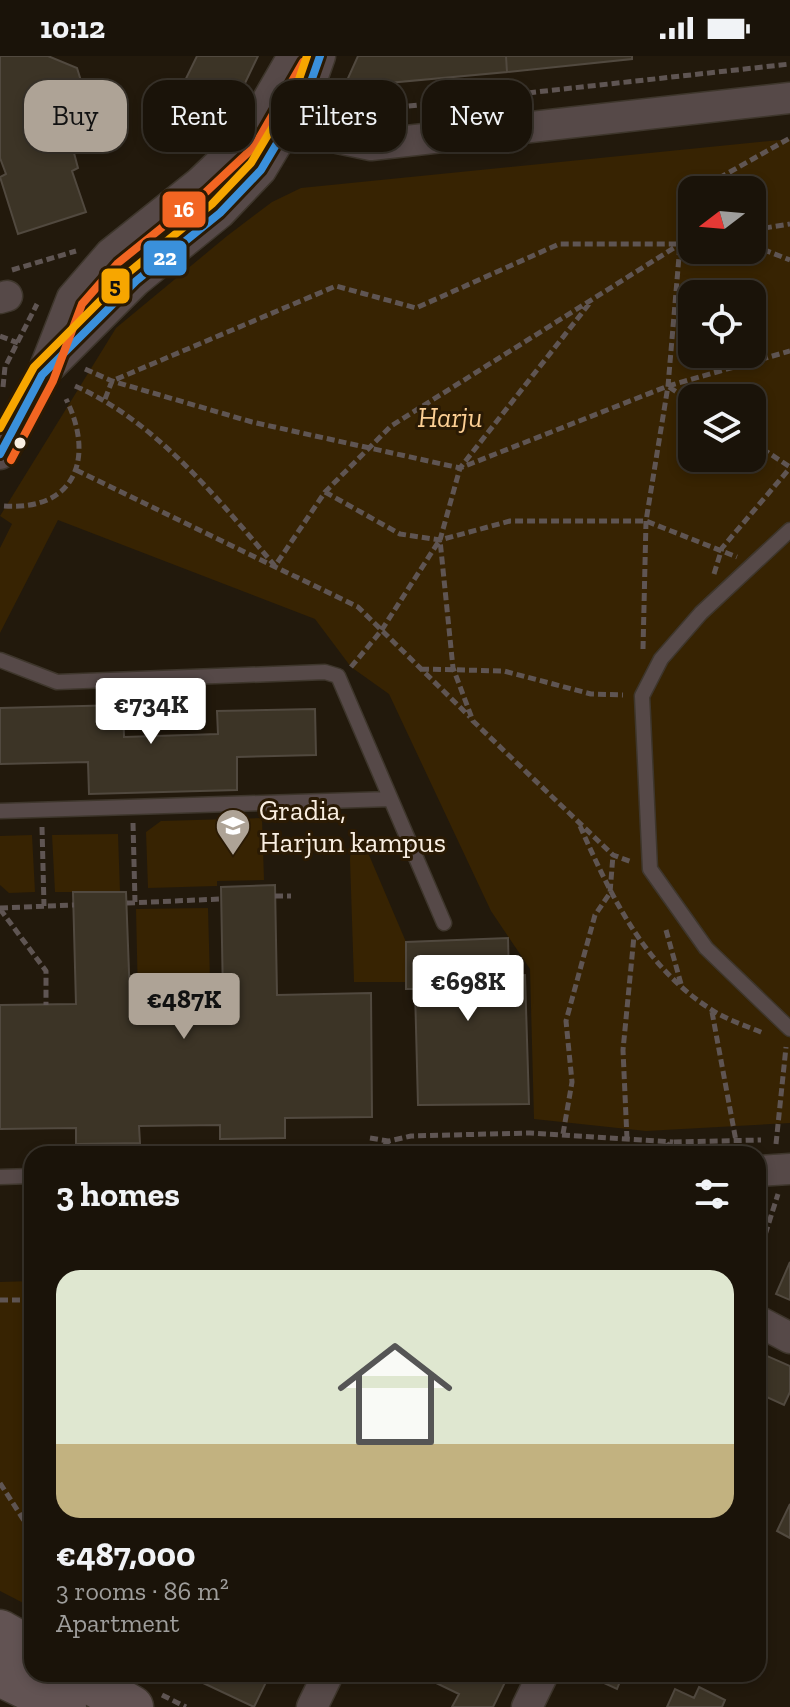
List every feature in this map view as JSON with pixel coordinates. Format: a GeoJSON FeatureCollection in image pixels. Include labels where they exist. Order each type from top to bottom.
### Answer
{"type":"FeatureCollection","features":[{"type":"Feature","properties":{"kind":"main road"},"geometry":{"type":"LineString","coordinates":[[0,1631],[24,1644]]}},
{"type":"Feature","properties":{"kind":"main road"},"geometry":{"type":"LineString","coordinates":[[0,1675],[65,1707]]}},
{"type":"Feature","properties":{"kind":"main road"},"geometry":{"type":"LineString","coordinates":[[89,1682],[132,1707]]}},
{"type":"Feature","properties":{"kind":"street"},"geometry":{"type":"LineString","coordinates":[[287,80],[293,56]]}},
{"type":"Feature","properties":{"kind":"street"},"geometry":{"type":"LineString","coordinates":[[312,80],[320,56]]}},
{"type":"Feature","properties":{"kind":"street"},"geometry":{"type":"LineString","coordinates":[[406,141],[790,98]]}},
{"type":"Feature","properties":{"kind":"street"},"geometry":{"type":"LineString","coordinates":[[0,454],[42,375],[72,298],[110,254],[271,120]]}},
{"type":"Feature","properties":{"kind":"street"},"geometry":{"type":"LineString","coordinates":[[766,1170],[790,1169]]}},
{"type":"Feature","properties":{"kind":"street"},"geometry":{"type":"LineString","coordinates":[[766,1325],[790,1338]]}},
{"type":"Feature","properties":{"kind":"street"},"geometry":{"type":"LineString","coordinates":[[312,1707],[324,1682]]}},
{"type":"Feature","properties":{"kind":"street"},"geometry":{"type":"LineString","coordinates":[[527,1707],[539,1682]]}},
{"type":"Feature","properties":{"kind":"lane"},"geometry":{"type":"LineString","coordinates":[[789,1039],[706,948],[650,869],[642,696],[661,659],[701,613],[790,530]]}},
{"type":"Feature","properties":{"kind":"lane"},"geometry":{"type":"LineString","coordinates":[[0,660],[57,682],[325,672],[338,676],[444,923]]}},
{"type":"Feature","properties":{"kind":"lane"},"geometry":{"type":"LineString","coordinates":[[0,811],[390,799]]}},
{"type":"Feature","properties":{"kind":"lane"},"geometry":{"type":"LineString","coordinates":[[0,1177],[24,1176]]}},
{"type":"Feature","properties":{"kind":"path"},"geometry":{"type":"LineString","coordinates":[[406,106],[790,64]]}},
{"type":"Feature","properties":{"kind":"path"},"geometry":{"type":"LineString","coordinates":[[723,176],[790,138]]}},
{"type":"Feature","properties":{"kind":"path"},"geometry":{"type":"LineString","coordinates":[[766,228],[790,224]]}},
{"type":"Feature","properties":{"kind":"path"},"geometry":{"type":"LineString","coordinates":[[421,669],[504,671],[591,694],[642,696],[646,521],[668,386],[678,239]]}},
{"type":"Feature","properties":{"kind":"path"},"geometry":{"type":"LineString","coordinates":[[105,399],[112,381],[336,286],[416,308],[559,244],[677,246]]}},
{"type":"Feature","properties":{"kind":"path"},"geometry":{"type":"LineString","coordinates":[[275,566],[325,492],[391,426],[677,246]]}},
{"type":"Feature","properties":{"kind":"path"},"geometry":{"type":"LineString","coordinates":[[2,289],[75,251]]}},
{"type":"Feature","properties":{"kind":"path"},"geometry":{"type":"LineString","coordinates":[[766,251],[790,260]]}},
{"type":"Feature","properties":{"kind":"path"},"geometry":{"type":"LineString","coordinates":[[1,398],[5,367],[38,302]]}},
{"type":"Feature","properties":{"kind":"path"},"geometry":{"type":"LineString","coordinates":[[338,676],[351,667],[381,631],[440,540],[460,468],[589,304]]}},
{"type":"Feature","properties":{"kind":"path"},"geometry":{"type":"LineString","coordinates":[[0,336],[18,343]]}},
{"type":"Feature","properties":{"kind":"path"},"geometry":{"type":"LineString","coordinates":[[85,369],[112,381],[252,422],[460,468],[668,386],[790,351]]}},
{"type":"Feature","properties":{"kind":"path"},"geometry":{"type":"LineString","coordinates":[[75,386],[105,399],[201,479],[275,566]]}},
{"type":"Feature","properties":{"kind":"path"},"geometry":{"type":"LineString","coordinates":[[668,386],[678,393]]}},
{"type":"Feature","properties":{"kind":"path"},"geometry":{"type":"LineString","coordinates":[[4,506],[25,508],[49,502],[65,488],[76,470],[80,442],[76,420],[66,399]]}},
{"type":"Feature","properties":{"kind":"path"},"geometry":{"type":"LineString","coordinates":[[701,613],[722,548],[790,468],[766,452]]}},
{"type":"Feature","properties":{"kind":"path"},"geometry":{"type":"LineString","coordinates":[[76,470],[358,607],[613,855],[650,869]]}},
{"type":"Feature","properties":{"kind":"path"},"geometry":{"type":"LineString","coordinates":[[325,492],[400,534],[440,540],[510,521],[646,521],[722,548],[752,565]]}},
{"type":"Feature","properties":{"kind":"path"},"geometry":{"type":"LineString","coordinates":[[440,540],[453,668],[473,721]]}},
{"type":"Feature","properties":{"kind":"path"},"geometry":{"type":"LineString","coordinates":[[132,806],[135,902]]}},
{"type":"Feature","properties":{"kind":"path"},"geometry":{"type":"LineString","coordinates":[[42,809],[44,906]]}},
{"type":"Feature","properties":{"kind":"path"},"geometry":{"type":"LineString","coordinates":[[579,823],[610,893],[634,935],[712,1011],[789,1039],[776,1140]]}},
{"type":"Feature","properties":{"kind":"path"},"geometry":{"type":"LineString","coordinates":[[563,1134],[572,1082],[566,1021],[595,915],[610,893],[613,855]]}},
{"type":"Feature","properties":{"kind":"path"},"geometry":{"type":"LineString","coordinates":[[275,896],[291,896]]}},
{"type":"Feature","properties":{"kind":"path"},"geometry":{"type":"LineString","coordinates":[[127,903],[221,899]]}},
{"type":"Feature","properties":{"kind":"path"},"geometry":{"type":"LineString","coordinates":[[0,908],[74,905]]}},
{"type":"Feature","properties":{"kind":"path"},"geometry":{"type":"LineString","coordinates":[[0,908],[46,971],[46,1005]]}},
{"type":"Feature","properties":{"kind":"path"},"geometry":{"type":"LineString","coordinates":[[627,1139],[623,1050],[634,935]]}},
{"type":"Feature","properties":{"kind":"path"},"geometry":{"type":"LineString","coordinates":[[712,1011],[736,1141]]}},
{"type":"Feature","properties":{"kind":"path"},"geometry":{"type":"LineString","coordinates":[[370,1138],[389,1141],[411,1136],[563,1134],[673,1142],[790,1138]]}},
{"type":"Feature","properties":{"kind":"path"},"geometry":{"type":"LineString","coordinates":[[384,1146],[389,1141]]}},
{"type":"Feature","properties":{"kind":"path"},"geometry":{"type":"LineString","coordinates":[[666,1146],[673,1142]]}},
{"type":"Feature","properties":{"kind":"path"},"geometry":{"type":"LineString","coordinates":[[0,1300],[24,1300]]}},
{"type":"Feature","properties":{"kind":"path"},"geometry":{"type":"LineString","coordinates":[[0,1483],[24,1520]]}},
{"type":"Feature","properties":{"kind":"green space","name":"Harju"},"geometry":{"type":"Polygon","coordinates":[[[790,139],[790,1123],[646,1131],[534,1119],[530,969],[491,911],[389,694],[351,667],[315,619],[58,520],[0,633],[0,548],[12,524],[0,516],[116,328],[272,202],[301,188],[790,139]]]}},
{"type":"Feature","properties":{"kind":"green space"},"geometry":{"type":"Polygon","coordinates":[[[262,818],[264,880],[217,881],[217,886],[148,888],[146,832],[161,821],[262,818]]]}},
{"type":"Feature","properties":{"kind":"green space"},"geometry":{"type":"Polygon","coordinates":[[[118,834],[120,892],[55,892],[52,835],[118,834]]]}},
{"type":"Feature","properties":{"kind":"green space"},"geometry":{"type":"Polygon","coordinates":[[[32,835],[35,892],[9,893],[0,885],[0,836],[32,835]]]}},
{"type":"Feature","properties":{"kind":"green space"},"geometry":{"type":"Polygon","coordinates":[[[361,844],[366,848],[406,942],[406,982],[354,982],[350,859],[351,850],[361,844]]]}},
{"type":"Feature","properties":{"kind":"green space"},"geometry":{"type":"Polygon","coordinates":[[[208,908],[210,981],[223,982],[223,997],[138,999],[136,909],[208,908]]]}},
{"type":"Feature","properties":{"kind":"green space"},"geometry":{"type":"Polygon","coordinates":[[[24,1281],[24,1603],[0,1591],[0,1282],[24,1281]]]}},
{"type":"Feature","properties":{"kind":"building"},"geometry":{"type":"Polygon","coordinates":[[[0,56],[48,56],[77,68],[81,80],[24,80],[24,152],[74,152],[78,168],[72,171],[86,212],[18,234],[0,177],[6,174],[0,158],[0,56]]]}},
{"type":"Feature","properties":{"kind":"building"},"geometry":{"type":"Polygon","coordinates":[[[197,56],[258,56],[247,80],[185,80],[197,56]]]}},
{"type":"Feature","properties":{"kind":"building"},"geometry":{"type":"Polygon","coordinates":[[[358,56],[506,56],[507,72],[406,81],[347,80],[358,56]]]}},
{"type":"Feature","properties":{"kind":"building"},"geometry":{"type":"Polygon","coordinates":[[[506,56],[632,56],[632,59],[507,72],[506,56]]]}},
{"type":"Feature","properties":{"kind":"building"},"geometry":{"type":"Polygon","coordinates":[[[123,705],[124,737],[218,734],[217,711],[315,709],[316,755],[237,757],[237,790],[89,794],[88,762],[0,764],[0,708],[123,705]]]}},
{"type":"Feature","properties":{"kind":"building"},"geometry":{"type":"Polygon","coordinates":[[[275,885],[277,995],[371,993],[372,1117],[285,1118],[285,1138],[220,1139],[220,1125],[139,1126],[140,1143],[76,1144],[76,1128],[0,1129],[0,1005],[76,1004],[73,892],[126,892],[130,999],[223,997],[221,887],[275,885]]]}},
{"type":"Feature","properties":{"kind":"building"},"geometry":{"type":"Polygon","coordinates":[[[508,938],[509,976],[525,975],[529,1104],[418,1105],[415,989],[406,989],[406,942],[508,938]]]}},
{"type":"Feature","properties":{"kind":"building"},"geometry":{"type":"Polygon","coordinates":[[[790,1262],[790,1300],[776,1294],[790,1262]]]}},
{"type":"Feature","properties":{"kind":"building"},"geometry":{"type":"Polygon","coordinates":[[[766,1356],[790,1366],[790,1392],[784,1405],[766,1397],[766,1356]]]}},
{"type":"Feature","properties":{"kind":"building"},"geometry":{"type":"Polygon","coordinates":[[[790,1504],[790,1538],[777,1531],[790,1504]]]}},
{"type":"Feature","properties":{"kind":"building"},"geometry":{"type":"Polygon","coordinates":[[[201,1682],[266,1682],[254,1707],[201,1682]]]}},
{"type":"Feature","properties":{"kind":"building"},"geometry":{"type":"Polygon","coordinates":[[[434,1682],[505,1682],[493,1707],[452,1707],[459,1694],[434,1682]]]}},
{"type":"Feature","properties":{"kind":"building"},"geometry":{"type":"Polygon","coordinates":[[[602,1682],[620,1682],[617,1689],[602,1682]]]}},
{"type":"Feature","properties":{"kind":"building"},"geometry":{"type":"Polygon","coordinates":[[[699,1687],[725,1700],[722,1707],[667,1707],[675,1689],[694,1698],[699,1687]]]}},
{"type":"Feature","properties":{"kind":"transit line","name":"5"},"geometry":{"type":"LineString","coordinates":[[0,428],[34,367],[128,273],[212,204],[251,163],[296,88],[307,56]]}},
{"type":"Feature","properties":{"kind":"transit line","name":"22"},"geometry":{"type":"LineString","coordinates":[[0,454],[42,375],[136,281],[220,213],[261,170],[307,93],[320,56]]}},
{"type":"Feature","properties":{"kind":"transit line","name":"16"},"geometry":{"type":"LineString","coordinates":[[11,460],[53,381],[82,304],[118,263],[206,192],[254,147],[303,62]]}},
{"type":"Feature","properties":{"kind":"place","name":"Gradia, Harjun kampus"},"geometry":{"type":"Point","coordinates":[233,857]}}]}
